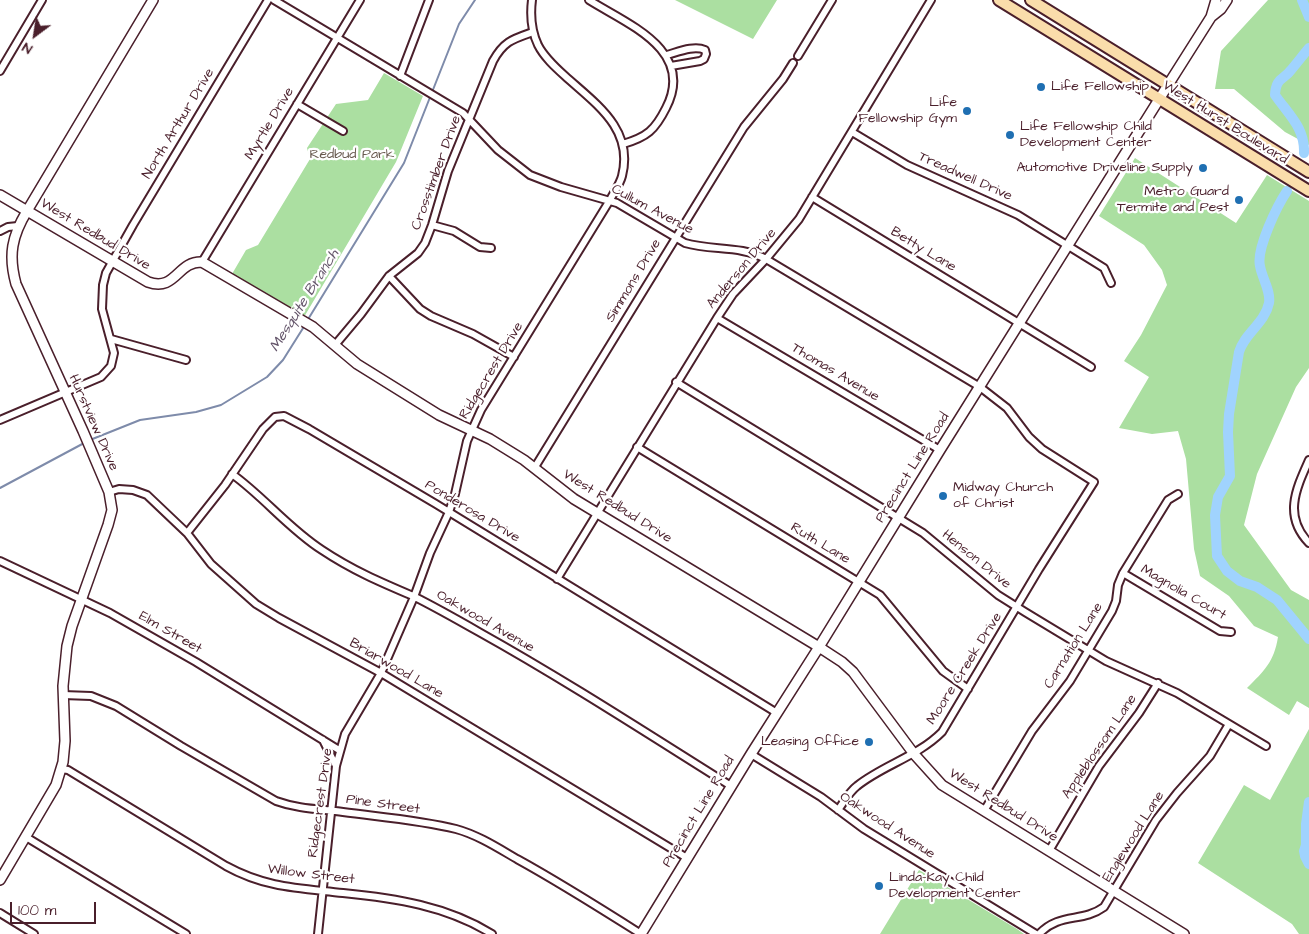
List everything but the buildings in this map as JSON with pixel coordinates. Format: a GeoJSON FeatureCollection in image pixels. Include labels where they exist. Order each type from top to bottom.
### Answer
{"type":"FeatureCollection","features":[{"type":"Feature","properties":{"kind":"main road","name":"West Hurst Boulevard"},"geometry":{"type":"LineString","coordinates":[[999,0],[1309,191]]}},
{"type":"Feature","properties":{"kind":"main road","name":"West Hurst Boulevard"},"geometry":{"type":"LineString","coordinates":[[1031,0],[1309,172]]}},
{"type":"Feature","properties":{"kind":"street"},"geometry":{"type":"LineString","coordinates":[[0,71],[42,0]]}},
{"type":"Feature","properties":{"kind":"street","name":"Hurstview Drive"},"geometry":{"type":"LineString","coordinates":[[0,880],[49,799],[61,769],[65,741],[63,695],[67,646],[72,626],[112,510],[109,492],[16,284],[12,264],[13,242],[18,226],[153,0]]}},
{"type":"Feature","properties":{"kind":"street","name":"North Arthur Drive"},"geometry":{"type":"LineString","coordinates":[[0,420],[65,393],[107,372],[114,360],[114,353],[102,309],[101,296],[106,273],[268,0]]}},
{"type":"Feature","properties":{"kind":"street","name":"Cullum Avenue"},"geometry":{"type":"LineString","coordinates":[[274,0],[459,110],[470,119],[498,150],[530,175],[561,187],[610,200],[676,238],[695,246],[748,251],[766,259],[980,387],[1007,408],[1029,437],[1042,449],[1094,482]]}},
{"type":"Feature","properties":{"kind":"street","name":"Myrtle Drive"},"geometry":{"type":"LineString","coordinates":[[202,262],[360,0]]}},
{"type":"Feature","properties":{"kind":"street"},"geometry":{"type":"LineString","coordinates":[[400,76],[428,0]]}},
{"type":"Feature","properties":{"kind":"street"},"geometry":{"type":"LineString","coordinates":[[532,0],[530,12],[533,32],[545,56],[605,113],[614,124],[624,144],[648,134],[657,125],[670,96],[672,85],[671,66],[667,55],[656,42],[589,0]]}},
{"type":"Feature","properties":{"kind":"street"},"geometry":{"type":"LineString","coordinates":[[798,56],[832,0]]}},
{"type":"Feature","properties":{"kind":"street","name":"Anderson Drive"},"geometry":{"type":"LineString","coordinates":[[557,579],[676,382],[717,318],[734,294],[798,220],[931,0]]}},
{"type":"Feature","properties":{"kind":"street","name":"Precinct Line Road"},"geometry":{"type":"LineString","coordinates":[[641,934],[731,786],[1211,17],[1216,0]]}},
{"type":"Feature","properties":{"kind":"street","name":"Precinct Line Road"},"geometry":{"type":"LineString","coordinates":[[1211,17],[1221,9],[1227,0]]}},
{"type":"Feature","properties":{"kind":"street","name":"Crosstimber Drive"},"geometry":{"type":"LineString","coordinates":[[335,345],[361,314],[388,276],[418,253],[425,243],[448,171],[499,51],[510,40],[533,32]]}},
{"type":"Feature","properties":{"kind":"street"},"geometry":{"type":"LineString","coordinates":[[667,55],[700,48],[705,50],[704,59],[700,61],[671,66]]}},
{"type":"Feature","properties":{"kind":"street","name":"Simmons Drive"},"geometry":{"type":"LineString","coordinates":[[535,467],[744,127],[783,79],[793,62]]}},
{"type":"Feature","properties":{"kind":"street"},"geometry":{"type":"LineString","coordinates":[[297,104],[343,131]]}},
{"type":"Feature","properties":{"kind":"street","name":"Treadwell Drive"},"geometry":{"type":"LineString","coordinates":[[852,132],[908,165],[1018,215],[1104,268],[1111,283]]}},
{"type":"Feature","properties":{"kind":"street","name":"Ridgecrest Drive"},"geometry":{"type":"LineString","coordinates":[[318,934],[336,766],[345,734],[381,673],[414,597],[430,553],[456,494],[471,430],[481,410],[610,200],[622,177],[624,144]]}},
{"type":"Feature","properties":{"kind":"street","name":"West Redbud Drive"},"geometry":{"type":"LineString","coordinates":[[0,195],[148,282],[162,284],[173,279],[187,265],[202,262],[300,318],[357,364],[439,415],[490,439],[535,467],[557,487],[597,513],[842,662],[853,672],[914,754],[942,785],[1184,934]]}},
{"type":"Feature","properties":{"kind":"street","name":"Betty Lane"},"geometry":{"type":"LineString","coordinates":[[812,198],[1091,367]]}},
{"type":"Feature","properties":{"kind":"street"},"geometry":{"type":"LineString","coordinates":[[432,225],[454,231],[480,247],[491,248]]}},
{"type":"Feature","properties":{"kind":"street"},"geometry":{"type":"LineString","coordinates":[[0,231],[8,227],[18,226]]}},
{"type":"Feature","properties":{"kind":"street"},"geometry":{"type":"LineString","coordinates":[[388,276],[420,309],[514,357]]}},
{"type":"Feature","properties":{"kind":"street","name":"Thomas Avenue"},"geometry":{"type":"LineString","coordinates":[[717,318],[940,450]]}},
{"type":"Feature","properties":{"kind":"street"},"geometry":{"type":"LineString","coordinates":[[111,339],[186,360]]}},
{"type":"Feature","properties":{"kind":"street","name":"Henson Drive"},"geometry":{"type":"LineString","coordinates":[[676,382],[899,517],[936,543],[998,595],[1088,650],[1122,669],[1158,683],[1266,746]]}},
{"type":"Feature","properties":{"kind":"street","name":"Ponderosa Drive"},"geometry":{"type":"LineString","coordinates":[[187,533],[232,474],[263,429],[275,417],[284,416],[449,512],[777,713]]}},
{"type":"Feature","properties":{"kind":"street","name":"Ruth Lane"},"geometry":{"type":"LineString","coordinates":[[637,447],[880,596],[942,671],[968,689]]}},
{"type":"Feature","properties":{"kind":"street"},"geometry":{"type":"LineString","coordinates":[[1309,461],[1296,491],[1294,510],[1298,526],[1309,543]]}},
{"type":"Feature","properties":{"kind":"street","name":"Oakwood Avenue"},"geometry":{"type":"LineString","coordinates":[[232,474],[250,487],[276,513],[319,548],[368,577],[414,597],[479,632],[731,786]]}},
{"type":"Feature","properties":{"kind":"street","name":"Moore Creek Drive"},"geometry":{"type":"LineString","coordinates":[[838,810],[856,787],[914,754],[942,732],[1094,482]]}},
{"type":"Feature","properties":{"kind":"street","name":"Briarwood Lane"},"geometry":{"type":"LineString","coordinates":[[109,492],[119,489],[133,490],[147,496],[187,533],[211,564],[256,604],[381,673],[687,858]]}},
{"type":"Feature","properties":{"kind":"street","name":"Carnation Lane"},"geometry":{"type":"LineString","coordinates":[[984,811],[1032,731],[1070,681],[1115,606],[1118,585],[1123,573],[1168,500],[1178,494]]}},
{"type":"Feature","properties":{"kind":"street","name":"Elm Street"},"geometry":{"type":"LineString","coordinates":[[0,561],[82,599],[196,662],[340,750]]}},
{"type":"Feature","properties":{"kind":"street","name":"Magnolia Court"},"geometry":{"type":"LineString","coordinates":[[1123,573],[1220,631],[1231,632]]}},
{"type":"Feature","properties":{"kind":"street","name":"Appleblossom Lane"},"geometry":{"type":"LineString","coordinates":[[1049,851],[1100,766],[1139,713],[1158,683]]}},
{"type":"Feature","properties":{"kind":"street","name":"Pine Street"},"geometry":{"type":"LineString","coordinates":[[63,695],[91,696],[116,706],[276,801],[291,806],[436,825],[472,836],[544,873],[641,934]]}},
{"type":"Feature","properties":{"kind":"street","name":"Englewood Lane"},"geometry":{"type":"LineString","coordinates":[[1038,934],[1064,918],[1090,915],[1104,907],[1156,820],[1177,792],[1210,756],[1230,724]]}},
{"type":"Feature","properties":{"kind":"street"},"geometry":{"type":"LineString","coordinates":[[322,739],[336,766]]}},
{"type":"Feature","properties":{"kind":"street","name":"Oakwood Avenue"},"geometry":{"type":"LineString","coordinates":[[751,754],[822,797],[864,829],[1038,934]]}},
{"type":"Feature","properties":{"kind":"street","name":"Willow Street"},"geometry":{"type":"LineString","coordinates":[[61,769],[68,770],[237,872],[274,886],[323,890],[398,900],[438,909],[470,921],[492,934]]}},
{"type":"Feature","properties":{"kind":"street"},"geometry":{"type":"LineString","coordinates":[[26,837],[186,934]]}},
{"type":"Feature","properties":{"kind":"street"},"geometry":{"type":"LineString","coordinates":[[0,913],[34,934]]}},
{"type":"Feature","properties":{"kind":"green space"},"geometry":{"type":"Polygon","coordinates":[[[675,0],[777,0],[753,39],[675,0]]]}},
{"type":"Feature","properties":{"kind":"green space"},"geometry":{"type":"Polygon","coordinates":[[[1268,0],[1309,0],[1309,145],[1285,132],[1234,89],[1215,89],[1221,51],[1268,0]]]}},
{"type":"Feature","properties":{"kind":"green space","name":"Redbud Park"},"geometry":{"type":"Polygon","coordinates":[[[384,73],[423,96],[396,162],[304,317],[232,274],[246,250],[258,245],[310,159],[307,148],[336,104],[368,100],[384,73]]]}},
{"type":"Feature","properties":{"kind":"green space"},"geometry":{"type":"Polygon","coordinates":[[[1135,158],[1236,223],[1267,175],[1309,201],[1309,368],[1296,387],[1257,474],[1244,525],[1291,590],[1309,600],[1309,708],[1297,701],[1289,715],[1247,688],[1271,660],[1278,637],[1254,626],[1229,596],[1200,576],[1194,549],[1186,459],[1178,431],[1152,434],[1119,428],[1149,377],[1124,361],[1141,335],[1167,285],[1162,270],[1144,245],[1099,216],[1135,158]]]}},
{"type":"Feature","properties":{"kind":"green space"},"geometry":{"type":"Polygon","coordinates":[[[1309,729],[1309,934],[1299,934],[1292,924],[1198,863],[1244,785],[1270,800],[1309,729]]]}},
{"type":"Feature","properties":{"kind":"green space"},"geometry":{"type":"Polygon","coordinates":[[[919,870],[1017,929],[1024,934],[880,934],[919,870]]]}},
{"type":"Feature","properties":{"kind":"waterway","name":"Mesquite Branch"},"geometry":{"type":"LineString","coordinates":[[307,321],[404,163],[459,24],[475,0]]}},
{"type":"Feature","properties":{"kind":"waterway"},"geometry":{"type":"LineString","coordinates":[[1302,0],[1309,17]]}},
{"type":"Feature","properties":{"kind":"waterway"},"geometry":{"type":"LineString","coordinates":[[1304,153],[1304,144],[1299,129],[1275,95],[1278,82],[1309,48]]}},
{"type":"Feature","properties":{"kind":"waterway"},"geometry":{"type":"LineString","coordinates":[[1287,191],[1268,228],[1261,249],[1260,266],[1269,294],[1267,310],[1245,340],[1239,352],[1229,414],[1230,476],[1218,497],[1215,515],[1217,556],[1227,571],[1240,581],[1257,587],[1277,600],[1309,639]]}},
{"type":"Feature","properties":{"kind":"waterway","name":"Mesquite Branch"},"geometry":{"type":"LineString","coordinates":[[90,440],[140,420],[196,412],[221,405],[267,377],[283,360],[305,325]]}},
{"type":"Feature","properties":{"kind":"waterway","name":"Mesquite Branch"},"geometry":{"type":"LineString","coordinates":[[0,488],[86,442]]}},
{"type":"Feature","properties":{"kind":"waterway"},"geometry":{"type":"LineString","coordinates":[[1309,802],[1304,851],[1309,864]]}},
{"type":"Feature","properties":{"kind":"place","name":"Life Fellowship"},"geometry":{"type":"Point","coordinates":[1041,87]}},
{"type":"Feature","properties":{"kind":"place","name":"Life Fellowship Gym"},"geometry":{"type":"Point","coordinates":[967,111]}},
{"type":"Feature","properties":{"kind":"place","name":"Life Fellowship Child Development Center"},"geometry":{"type":"Point","coordinates":[1010,135]}},
{"type":"Feature","properties":{"kind":"place","name":"Automotive Driveline Supply"},"geometry":{"type":"Point","coordinates":[1203,168]}},
{"type":"Feature","properties":{"kind":"place","name":"Metro Guard Termite and Pest"},"geometry":{"type":"Point","coordinates":[1239,200]}},
{"type":"Feature","properties":{"kind":"place","name":"Midway Church of Christ"},"geometry":{"type":"Point","coordinates":[943,496]}},
{"type":"Feature","properties":{"kind":"place","name":"Leasing Office"},"geometry":{"type":"Point","coordinates":[869,742]}},
{"type":"Feature","properties":{"kind":"place","name":"Linda-Kay Child Development Center"},"geometry":{"type":"Point","coordinates":[879,886]}}]}
